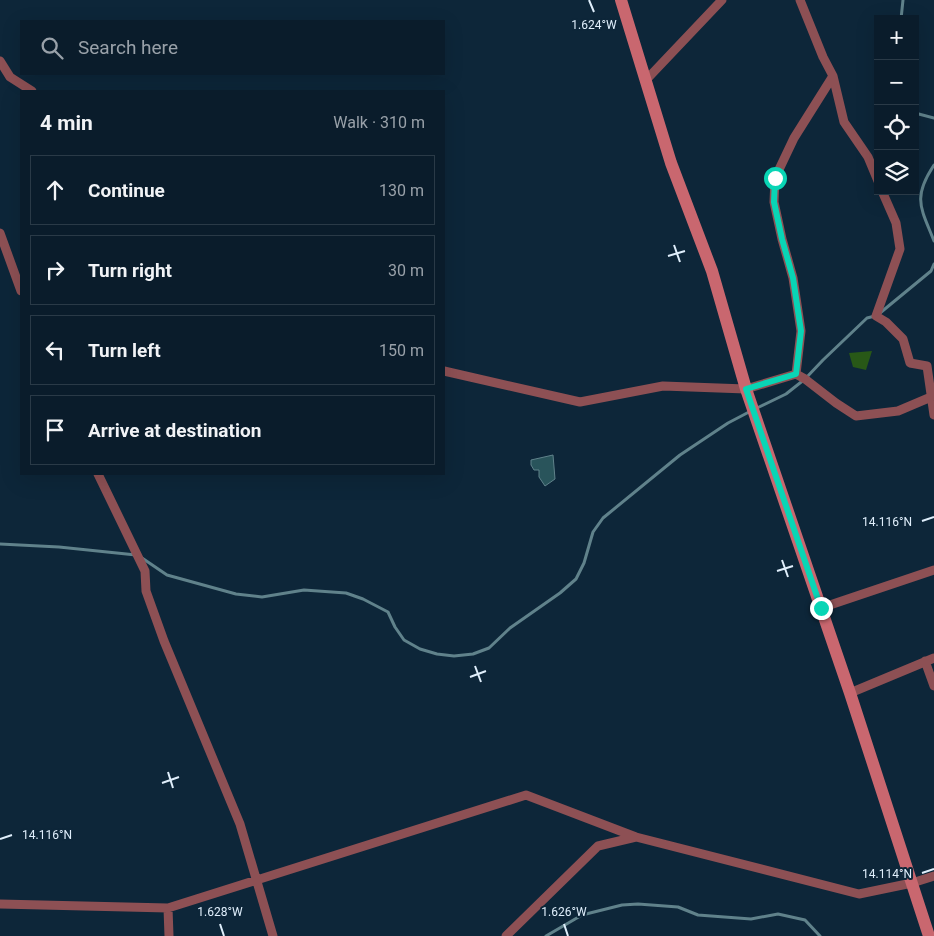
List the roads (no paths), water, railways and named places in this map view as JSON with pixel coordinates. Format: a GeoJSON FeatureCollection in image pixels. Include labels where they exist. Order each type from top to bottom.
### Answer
{"type":"FeatureCollection","features":[{"type":"Feature","properties":{"kind":"street"},"geometry":{"type":"LineString","coordinates":[[621,0],[647,79],[671,163],[712,271],[746,389],[850,693],[929,936]]}},
{"type":"Feature","properties":{"kind":"street"},"geometry":{"type":"LineString","coordinates":[[647,79],[722,0]]}},
{"type":"Feature","properties":{"kind":"street"},"geometry":{"type":"LineString","coordinates":[[800,0],[834,76],[844,122],[868,157],[874,171]]}},
{"type":"Feature","properties":{"kind":"street"},"geometry":{"type":"LineString","coordinates":[[0,61],[10,78],[30,90]]}},
{"type":"Feature","properties":{"kind":"street"},"geometry":{"type":"LineString","coordinates":[[796,374],[801,331],[793,278],[774,202],[775,178],[794,138],[834,76]]}},
{"type":"Feature","properties":{"kind":"street"},"geometry":{"type":"LineString","coordinates":[[884,195],[896,223],[900,249],[876,316],[886,322],[903,339],[910,363],[927,366],[934,415]]}},
{"type":"Feature","properties":{"kind":"street"},"geometry":{"type":"LineString","coordinates":[[0,234],[20,289]]}},
{"type":"Feature","properties":{"kind":"street"},"geometry":{"type":"LineString","coordinates":[[445,371],[580,402],[662,386],[746,389],[796,374],[806,379],[836,404],[856,416],[898,410],[931,397]]}},
{"type":"Feature","properties":{"kind":"street"},"geometry":{"type":"LineString","coordinates":[[98,475],[145,571],[146,591],[164,641],[240,824],[273,936]]}},
{"type":"Feature","properties":{"kind":"street"},"geometry":{"type":"LineString","coordinates":[[821,608],[934,570]]}},
{"type":"Feature","properties":{"kind":"street"},"geometry":{"type":"LineString","coordinates":[[850,693],[934,658]]}},
{"type":"Feature","properties":{"kind":"street"},"geometry":{"type":"LineString","coordinates":[[925,661],[934,686]]}},
{"type":"Feature","properties":{"kind":"street"},"geometry":{"type":"LineString","coordinates":[[0,904],[168,908],[526,795],[636,836],[859,894],[912,883],[934,876]]}},
{"type":"Feature","properties":{"kind":"street"},"geometry":{"type":"LineString","coordinates":[[506,936],[598,846],[636,836]]}},
{"type":"Feature","properties":{"kind":"street"},"geometry":{"type":"LineString","coordinates":[[168,908],[169,936]]}},
{"type":"Feature","properties":{"kind":"waterway"},"geometry":{"type":"LineString","coordinates":[[901,15],[903,0]]}},
{"type":"Feature","properties":{"kind":"waterway"},"geometry":{"type":"LineString","coordinates":[[919,114],[934,118]]}},
{"type":"Feature","properties":{"kind":"waterway"},"geometry":{"type":"LineString","coordinates":[[934,165],[927,176],[921,195],[922,211],[934,241]]}},
{"type":"Feature","properties":{"kind":"waterway"},"geometry":{"type":"LineString","coordinates":[[880,313],[931,271],[934,264]]}},
{"type":"Feature","properties":{"kind":"waterway"},"geometry":{"type":"LineString","coordinates":[[755,409],[786,394],[805,379],[867,318],[875,316]]}},
{"type":"Feature","properties":{"kind":"waterway"},"geometry":{"type":"LineString","coordinates":[[142,558],[167,575],[236,594],[262,597],[304,590],[346,593],[363,599],[388,612],[404,640],[420,649],[454,656],[473,654],[489,648],[510,628],[560,593],[576,579],[584,563],[593,532],[603,518],[680,455],[728,423],[749,412]]}},
{"type":"Feature","properties":{"kind":"waterway"},"geometry":{"type":"LineString","coordinates":[[0,544],[59,547],[136,555]]}},
{"type":"Feature","properties":{"kind":"waterway"},"geometry":{"type":"LineString","coordinates":[[546,936],[582,915],[622,905],[638,904],[678,907],[698,915],[751,919],[778,914],[805,920],[820,936]]}}]}
